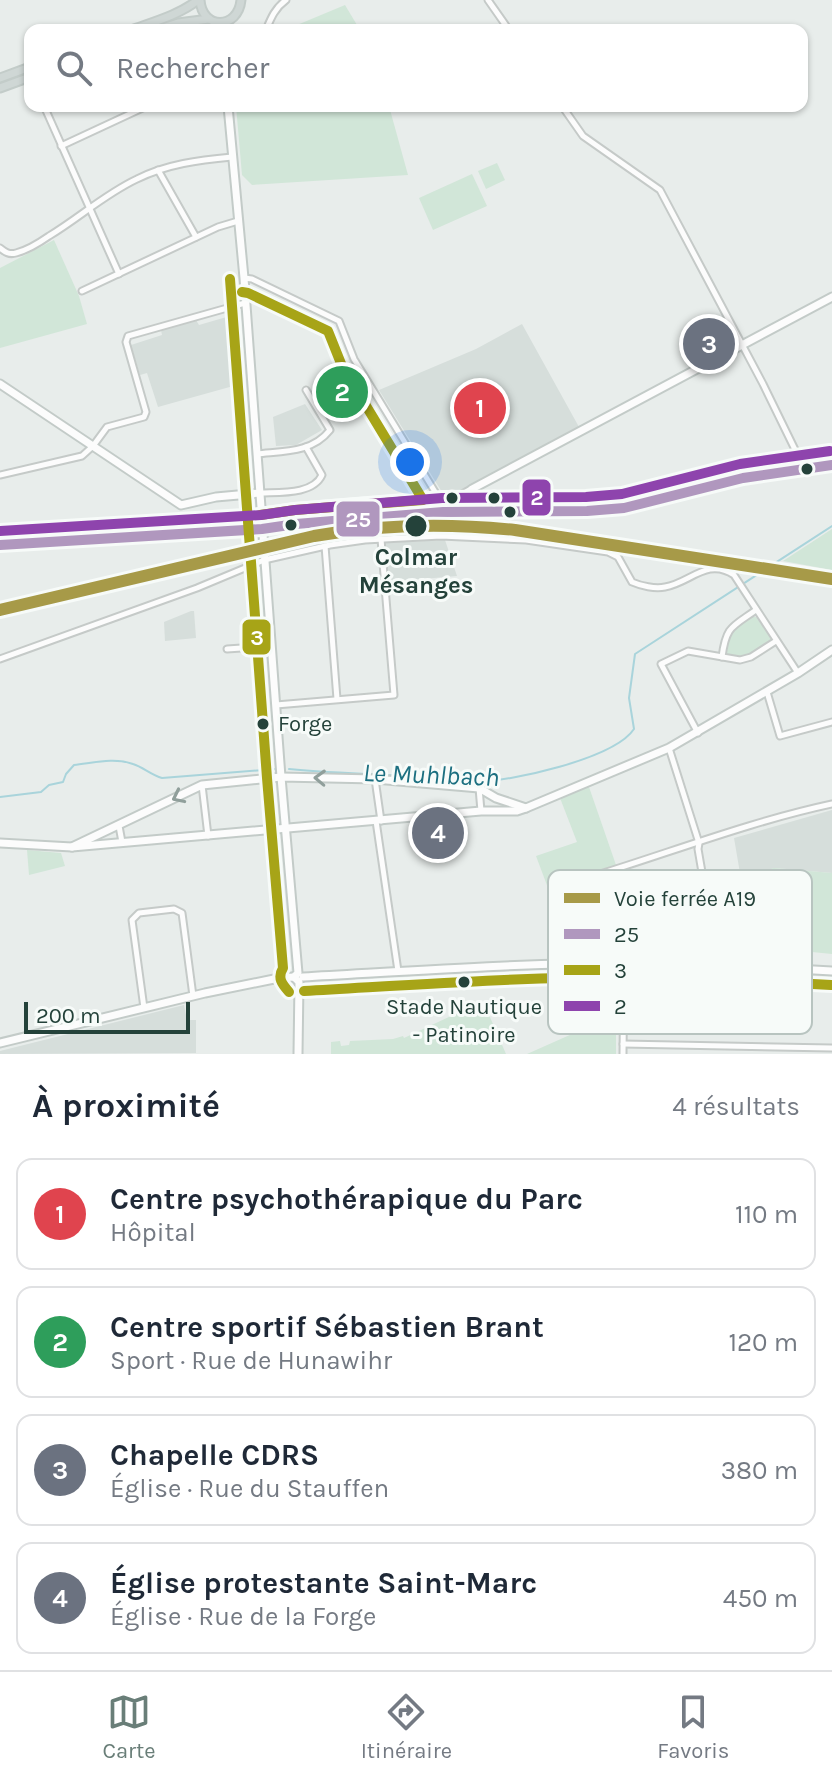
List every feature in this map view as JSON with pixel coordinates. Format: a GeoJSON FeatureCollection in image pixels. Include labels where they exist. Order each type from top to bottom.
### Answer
{"type":"FeatureCollection","features":[{"type":"Feature","properties":{"kind":"main road"},"geometry":{"type":"LineString","coordinates":[[146,24],[199,0],[202,12],[211,20]]}},
{"type":"Feature","properties":{"kind":"main road"},"geometry":{"type":"LineString","coordinates":[[175,24],[211,20],[225,22],[231,20],[243,2]]}},
{"type":"Feature","properties":{"kind":"main road"},"geometry":{"type":"LineString","coordinates":[[0,78],[24,69]]}},
{"type":"Feature","properties":{"kind":"main road"},"geometry":{"type":"LineString","coordinates":[[0,88],[24,79]]}},
{"type":"Feature","properties":{"kind":"street"},"geometry":{"type":"LineString","coordinates":[[269,24],[279,5],[286,0]]}},
{"type":"Feature","properties":{"kind":"street"},"geometry":{"type":"LineString","coordinates":[[488,0],[505,24]]}},
{"type":"Feature","properties":{"kind":"street"},"geometry":{"type":"LineString","coordinates":[[211,20],[213,24]]}},
{"type":"Feature","properties":{"kind":"street"},"geometry":{"type":"LineString","coordinates":[[230,24],[231,20]]}},
{"type":"Feature","properties":{"kind":"street"},"geometry":{"type":"LineString","coordinates":[[47,112],[119,274]]}},
{"type":"Feature","properties":{"kind":"street"},"geometry":{"type":"LineString","coordinates":[[61,146],[134,112]]}},
{"type":"Feature","properties":{"kind":"street"},"geometry":{"type":"LineString","coordinates":[[228,112],[299,977],[298,1054]]}},
{"type":"Feature","properties":{"kind":"street"},"geometry":{"type":"LineString","coordinates":[[566,112],[583,136],[660,190],[804,468]]}},
{"type":"Feature","properties":{"kind":"street"},"geometry":{"type":"LineString","coordinates":[[0,248],[10,254],[40,242],[137,179],[158,170],[187,162],[232,157]]}},
{"type":"Feature","properties":{"kind":"street"},"geometry":{"type":"LineString","coordinates":[[158,170],[196,237]]}},
{"type":"Feature","properties":{"kind":"street"},"geometry":{"type":"LineString","coordinates":[[82,291],[218,227],[238,221]]}},
{"type":"Feature","properties":{"kind":"street"},"geometry":{"type":"LineString","coordinates":[[244,278],[339,321],[354,359],[443,509]]}},
{"type":"Feature","properties":{"kind":"street"},"geometry":{"type":"LineString","coordinates":[[443,509],[472,489],[832,297]]}},
{"type":"Feature","properties":{"kind":"street"},"geometry":{"type":"LineString","coordinates":[[0,475],[82,456],[107,427],[146,414],[126,342],[128,336],[245,303]]}},
{"type":"Feature","properties":{"kind":"street"},"geometry":{"type":"LineString","coordinates":[[0,384],[181,505],[216,497],[310,487],[322,475],[306,447]]}},
{"type":"Feature","properties":{"kind":"street"},"geometry":{"type":"LineString","coordinates":[[257,454],[301,450],[325,437],[330,430],[306,390]]}},
{"type":"Feature","properties":{"kind":"street"},"geometry":{"type":"LineString","coordinates":[[0,545],[262,529],[443,509],[469,512],[624,508],[743,478],[832,465]]}},
{"type":"Feature","properties":{"kind":"street"},"geometry":{"type":"LineString","coordinates":[[469,512],[468,496],[472,489]]}},
{"type":"Feature","properties":{"kind":"street"},"geometry":{"type":"LineString","coordinates":[[0,659],[197,588],[264,560],[325,546],[381,539],[479,536],[608,552],[618,557],[632,582],[659,587],[666,587],[706,569],[727,571],[734,575],[798,673]]}},
{"type":"Feature","properties":{"kind":"street"},"geometry":{"type":"LineString","coordinates":[[276,705],[394,695],[381,539]]}},
{"type":"Feature","properties":{"kind":"street"},"geometry":{"type":"LineString","coordinates":[[325,546],[337,699]]}},
{"type":"Feature","properties":{"kind":"street"},"geometry":{"type":"LineString","coordinates":[[722,657],[727,633],[756,610]]}},
{"type":"Feature","properties":{"kind":"street"},"geometry":{"type":"LineString","coordinates":[[698,733],[661,664],[688,651],[740,660],[751,657],[776,641]]}},
{"type":"Feature","properties":{"kind":"street"},"geometry":{"type":"LineString","coordinates":[[227,649],[272,645]]}},
{"type":"Feature","properties":{"kind":"street"},"geometry":{"type":"LineString","coordinates":[[0,843],[72,847],[481,811],[517,811],[669,748],[767,692],[832,650]]}},
{"type":"Feature","properties":{"kind":"street"},"geometry":{"type":"LineString","coordinates":[[767,692],[780,736],[832,722]]}},
{"type":"Feature","properties":{"kind":"street"},"geometry":{"type":"LineString","coordinates":[[669,748],[699,843],[702,870]]}},
{"type":"Feature","properties":{"kind":"street"},"geometry":{"type":"LineString","coordinates":[[72,847],[202,785],[281,777],[375,779],[479,788],[496,798],[526,808]]}},
{"type":"Feature","properties":{"kind":"street"},"geometry":{"type":"LineString","coordinates":[[375,779],[384,877],[398,971]]}},
{"type":"Feature","properties":{"kind":"street"},"geometry":{"type":"LineString","coordinates":[[202,785],[208,836]]}},
{"type":"Feature","properties":{"kind":"street"},"geometry":{"type":"LineString","coordinates":[[479,788],[481,811]]}},
{"type":"Feature","properties":{"kind":"street"},"geometry":{"type":"LineString","coordinates":[[613,870],[784,814],[832,804]]}},
{"type":"Feature","properties":{"kind":"street"},"geometry":{"type":"LineString","coordinates":[[119,826],[122,842]]}},
{"type":"Feature","properties":{"kind":"street"},"geometry":{"type":"LineString","coordinates":[[144,1008],[132,920],[139,913],[174,909],[182,913],[193,996]]}},
{"type":"Feature","properties":{"kind":"street"},"geometry":{"type":"LineString","coordinates":[[0,1043],[279,978],[548,966]]}},
{"type":"Feature","properties":{"kind":"street"},"geometry":{"type":"LineString","coordinates":[[812,970],[832,971]]}},
{"type":"Feature","properties":{"kind":"street"},"geometry":{"type":"LineString","coordinates":[[623,1034],[623,1054]]}},
{"type":"Feature","properties":{"kind":"street"},"geometry":{"type":"LineString","coordinates":[[623,1044],[832,1048]]}},
{"type":"Feature","properties":{"kind":"street"},"geometry":{"type":"LineString","coordinates":[[732,1046],[732,1054]]}},
{"type":"Feature","properties":{"kind":"shaded area"},"geometry":{"type":"Polygon","coordinates":[[[238,316],[244,383],[158,407],[147,373],[140,375],[131,345],[162,335],[161,330],[196,320],[199,325],[238,316]]]}},
{"type":"Feature","properties":{"kind":"shaded area"},"geometry":{"type":"Polygon","coordinates":[[[522,324],[579,427],[445,497],[379,390],[476,349],[522,324]]]}},
{"type":"Feature","properties":{"kind":"shaded area"},"geometry":{"type":"Polygon","coordinates":[[[305,404],[322,430],[296,445],[276,446],[273,417],[305,404]]]}},
{"type":"Feature","properties":{"kind":"shaded area"},"geometry":{"type":"Polygon","coordinates":[[[445,540],[457,576],[388,582],[385,543],[445,540]]]}},
{"type":"Feature","properties":{"kind":"shaded area"},"geometry":{"type":"Polygon","coordinates":[[[194,611],[196,638],[165,641],[164,622],[194,611]]]}},
{"type":"Feature","properties":{"kind":"shaded area"},"geometry":{"type":"Polygon","coordinates":[[[832,810],[832,873],[775,868],[739,870],[734,838],[832,810]]]}},
{"type":"Feature","properties":{"kind":"shaded area"},"geometry":{"type":"Polygon","coordinates":[[[184,1005],[187,1020],[196,1020],[196,1053],[0,1054],[0,1051],[184,1005]]]}},
{"type":"Feature","properties":{"kind":"green space"},"geometry":{"type":"Polygon","coordinates":[[[345,5],[356,24],[299,24],[345,5]]]}},
{"type":"Feature","properties":{"kind":"green space"},"geometry":{"type":"Polygon","coordinates":[[[237,112],[391,112],[408,175],[252,185],[242,175],[237,112]]]}},
{"type":"Feature","properties":{"kind":"green space"},"geometry":{"type":"Polygon","coordinates":[[[497,163],[505,180],[486,189],[478,171],[497,163]]]}},
{"type":"Feature","properties":{"kind":"green space"},"geometry":{"type":"Polygon","coordinates":[[[472,174],[487,206],[433,230],[419,198],[472,174]]]}},
{"type":"Feature","properties":{"kind":"green space"},"geometry":{"type":"Polygon","coordinates":[[[54,240],[79,296],[87,324],[0,348],[0,268],[54,240]]]}},
{"type":"Feature","properties":{"kind":"green space"},"geometry":{"type":"Polygon","coordinates":[[[832,529],[832,570],[783,561],[832,529]]]}},
{"type":"Feature","properties":{"kind":"green space"},"geometry":{"type":"Polygon","coordinates":[[[756,617],[771,638],[770,643],[744,657],[726,655],[729,637],[756,617]]]}},
{"type":"Feature","properties":{"kind":"green space"},"geometry":{"type":"Polygon","coordinates":[[[589,787],[616,865],[601,870],[548,870],[548,888],[536,856],[577,842],[560,798],[589,787]]]}},
{"type":"Feature","properties":{"kind":"green space"},"geometry":{"type":"Polygon","coordinates":[[[27,850],[61,853],[65,866],[29,875],[27,850]]]}},
{"type":"Feature","properties":{"kind":"green space"},"geometry":{"type":"Polygon","coordinates":[[[812,871],[832,873],[832,954],[812,952],[812,871]]]}},
{"type":"Feature","properties":{"kind":"green space"},"geometry":{"type":"Polygon","coordinates":[[[483,1001],[506,1054],[331,1054],[331,1042],[340,1041],[341,1046],[349,1045],[350,1041],[404,1038],[483,1001]]]}},
{"type":"Feature","properties":{"kind":"green space"},"geometry":{"type":"Polygon","coordinates":[[[572,1034],[616,1034],[616,1054],[527,1054],[572,1034]]]}},
{"type":"Feature","properties":{"kind":"waterway","name":"Le Muhlbach"},"geometry":{"type":"LineString","coordinates":[[289,769],[474,782],[511,778],[560,767],[605,750],[623,740],[634,729],[629,698],[635,654],[832,526]]}},
{"type":"Feature","properties":{"kind":"waterway","name":"Le Muhlbach"},"geometry":{"type":"LineString","coordinates":[[0,797],[41,792],[49,785],[63,782],[74,765],[104,761],[133,764],[162,778],[276,769]]}},
{"type":"Feature","properties":{"kind":"rail line","name":"A19"},"geometry":{"type":"LineString","coordinates":[[0,610],[314,536],[414,526],[515,530],[832,579]]}},
{"type":"Feature","properties":{"kind":"transit line","name":"3"},"geometry":{"type":"LineString","coordinates":[[230,279],[283,968],[280,978],[289,992]]}},
{"type":"Feature","properties":{"kind":"transit line","name":"3"},"geometry":{"type":"LineString","coordinates":[[242,292],[328,331],[342,366],[423,500],[260,515]]}},
{"type":"Feature","properties":{"kind":"transit line","name":"2"},"geometry":{"type":"LineString","coordinates":[[0,531],[261,515],[442,498],[622,494],[740,464],[830,451]]}},
{"type":"Feature","properties":{"kind":"transit line","name":"25"},"geometry":{"type":"LineString","coordinates":[[0,545],[262,529],[443,512],[624,508],[743,478],[832,465]]}},
{"type":"Feature","properties":{"kind":"transit line","name":"3"},"geometry":{"type":"LineString","coordinates":[[304,991],[548,979]]}},
{"type":"Feature","properties":{"kind":"transit line","name":"3"},"geometry":{"type":"LineString","coordinates":[[812,984],[831,985]]}},
{"type":"Feature","properties":{"kind":"place","name":"Chapelle CDRS"},"geometry":{"type":"Point","coordinates":[709,344]}},
{"type":"Feature","properties":{"kind":"place","name":"Centre sportif Sébastien Brant"},"geometry":{"type":"Point","coordinates":[342,392]}},
{"type":"Feature","properties":{"kind":"place","name":"Centre psychothérapique du Parc"},"geometry":{"type":"Point","coordinates":[480,408]}},
{"type":"Feature","properties":{"kind":"place","name":"Colmar Mésanges"},"geometry":{"type":"Point","coordinates":[416,526]}},
{"type":"Feature","properties":{"kind":"place","name":"Forge"},"geometry":{"type":"Point","coordinates":[263,724]}},
{"type":"Feature","properties":{"kind":"place","name":"Église protestante Saint-Marc"},"geometry":{"type":"Point","coordinates":[438,833]}},
{"type":"Feature","properties":{"kind":"place","name":"Stade Nautique - Patinoire"},"geometry":{"type":"Point","coordinates":[464,982]}}]}
